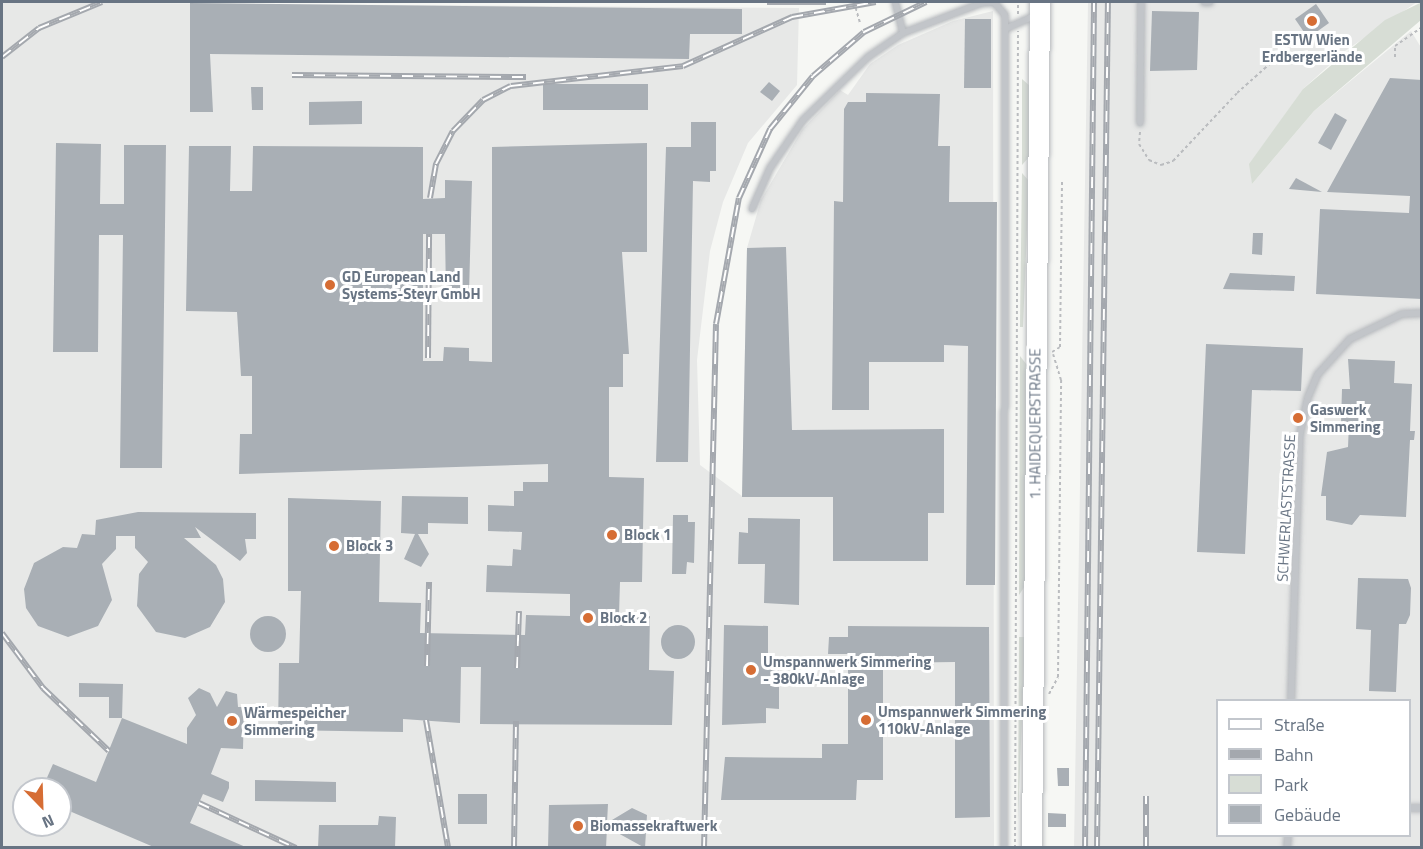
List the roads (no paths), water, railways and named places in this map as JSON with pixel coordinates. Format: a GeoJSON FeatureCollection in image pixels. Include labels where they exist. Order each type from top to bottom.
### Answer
{"type":"FeatureCollection","features":[{"type":"Feature","properties":{"kind":"main road","name":"1. HAIDEQUERSTRASSE"},"geometry":{"type":"LineString","coordinates":[[1032,848],[1033,711],[1044,351],[1040,8]]}},
{"type":"Feature","properties":{"kind":"lane"},"geometry":{"type":"LineString","coordinates":[[895,2],[903,33]]}},
{"type":"Feature","properties":{"kind":"lane"},"geometry":{"type":"LineString","coordinates":[[752,209],[770,168],[803,120],[868,57],[903,33],[994,2],[1005,15],[1004,848]]}},
{"type":"Feature","properties":{"kind":"lane"},"geometry":{"type":"LineString","coordinates":[[1140,123],[1141,2]]}},
{"type":"Feature","properties":{"kind":"lane"},"geometry":{"type":"LineString","coordinates":[[1005,29],[1018,27],[1040,8]]}},
{"type":"Feature","properties":{"kind":"lane","name":"SCHWERLASTSTRASSE"},"geometry":{"type":"LineString","coordinates":[[1291,699],[1300,434],[1308,396],[1318,374],[1350,339],[1402,314],[1422,313]]}},
{"type":"Feature","properties":{"kind":"railway"},"geometry":{"type":"LineString","coordinates":[[2,57],[39,28],[102,2]]}},
{"type":"Feature","properties":{"kind":"railway"},"geometry":{"type":"LineString","coordinates":[[767,2],[826,2]]}},
{"type":"Feature","properties":{"kind":"railway"},"geometry":{"type":"LineString","coordinates":[[430,198],[436,164],[453,131],[483,100],[511,86],[683,66],[792,17],[876,2]]}},
{"type":"Feature","properties":{"kind":"railway"},"geometry":{"type":"LineString","coordinates":[[704,848],[716,324],[739,198],[770,129],[813,76],[864,32],[926,2]]}},
{"type":"Feature","properties":{"kind":"railway"},"geometry":{"type":"LineString","coordinates":[[1085,848],[1094,2]]}},
{"type":"Feature","properties":{"kind":"railway"},"geometry":{"type":"LineString","coordinates":[[1097,848],[1108,2]]}},
{"type":"Feature","properties":{"kind":"railway"},"geometry":{"type":"LineString","coordinates":[[292,75],[526,77]]}},
{"type":"Feature","properties":{"kind":"railway"},"geometry":{"type":"LineString","coordinates":[[428,358],[429,234]]}},
{"type":"Feature","properties":{"kind":"railway"},"geometry":{"type":"LineString","coordinates":[[427,666],[429,582]]}},
{"type":"Feature","properties":{"kind":"railway"},"geometry":{"type":"LineString","coordinates":[[517,668],[519,611]]}},
{"type":"Feature","properties":{"kind":"railway"},"geometry":{"type":"LineString","coordinates":[[2,633],[43,688],[109,751]]}},
{"type":"Feature","properties":{"kind":"railway"},"geometry":{"type":"LineString","coordinates":[[426,720],[448,848]]}},
{"type":"Feature","properties":{"kind":"railway"},"geometry":{"type":"LineString","coordinates":[[514,848],[516,721]]}},
{"type":"Feature","properties":{"kind":"railway"},"geometry":{"type":"LineString","coordinates":[[1146,796],[1146,848]]}},
{"type":"Feature","properties":{"kind":"railway"},"geometry":{"type":"LineString","coordinates":[[199,803],[296,848]]}},
{"type":"Feature","properties":{"kind":"place","name":"ESTW Wien Erdbergerlände"},"geometry":{"type":"Point","coordinates":[1312,21]}},
{"type":"Feature","properties":{"kind":"place","name":"GD European Land Systems-Steyr GmbH"},"geometry":{"type":"Point","coordinates":[330,285]}},
{"type":"Feature","properties":{"kind":"place","name":"Gaswerk Simmering"},"geometry":{"type":"Point","coordinates":[1298,418]}},
{"type":"Feature","properties":{"kind":"place","name":"Block 1"},"geometry":{"type":"Point","coordinates":[612,535]}},
{"type":"Feature","properties":{"kind":"place","name":"Block 3"},"geometry":{"type":"Point","coordinates":[334,546]}},
{"type":"Feature","properties":{"kind":"place","name":"Block 2"},"geometry":{"type":"Point","coordinates":[588,618]}},
{"type":"Feature","properties":{"kind":"place","name":"Umspannwerk Simmering - 380kV-Anlage"},"geometry":{"type":"Point","coordinates":[751,670]}},
{"type":"Feature","properties":{"kind":"place","name":"Umspannwerk Simmering 110kV-Anlage"},"geometry":{"type":"Point","coordinates":[866,720]}},
{"type":"Feature","properties":{"kind":"place","name":"Wärmespeicher Simmering"},"geometry":{"type":"Point","coordinates":[232,721]}},
{"type":"Feature","properties":{"kind":"place","name":"Biomassekraftwerk"},"geometry":{"type":"Point","coordinates":[578,826]}}]}
